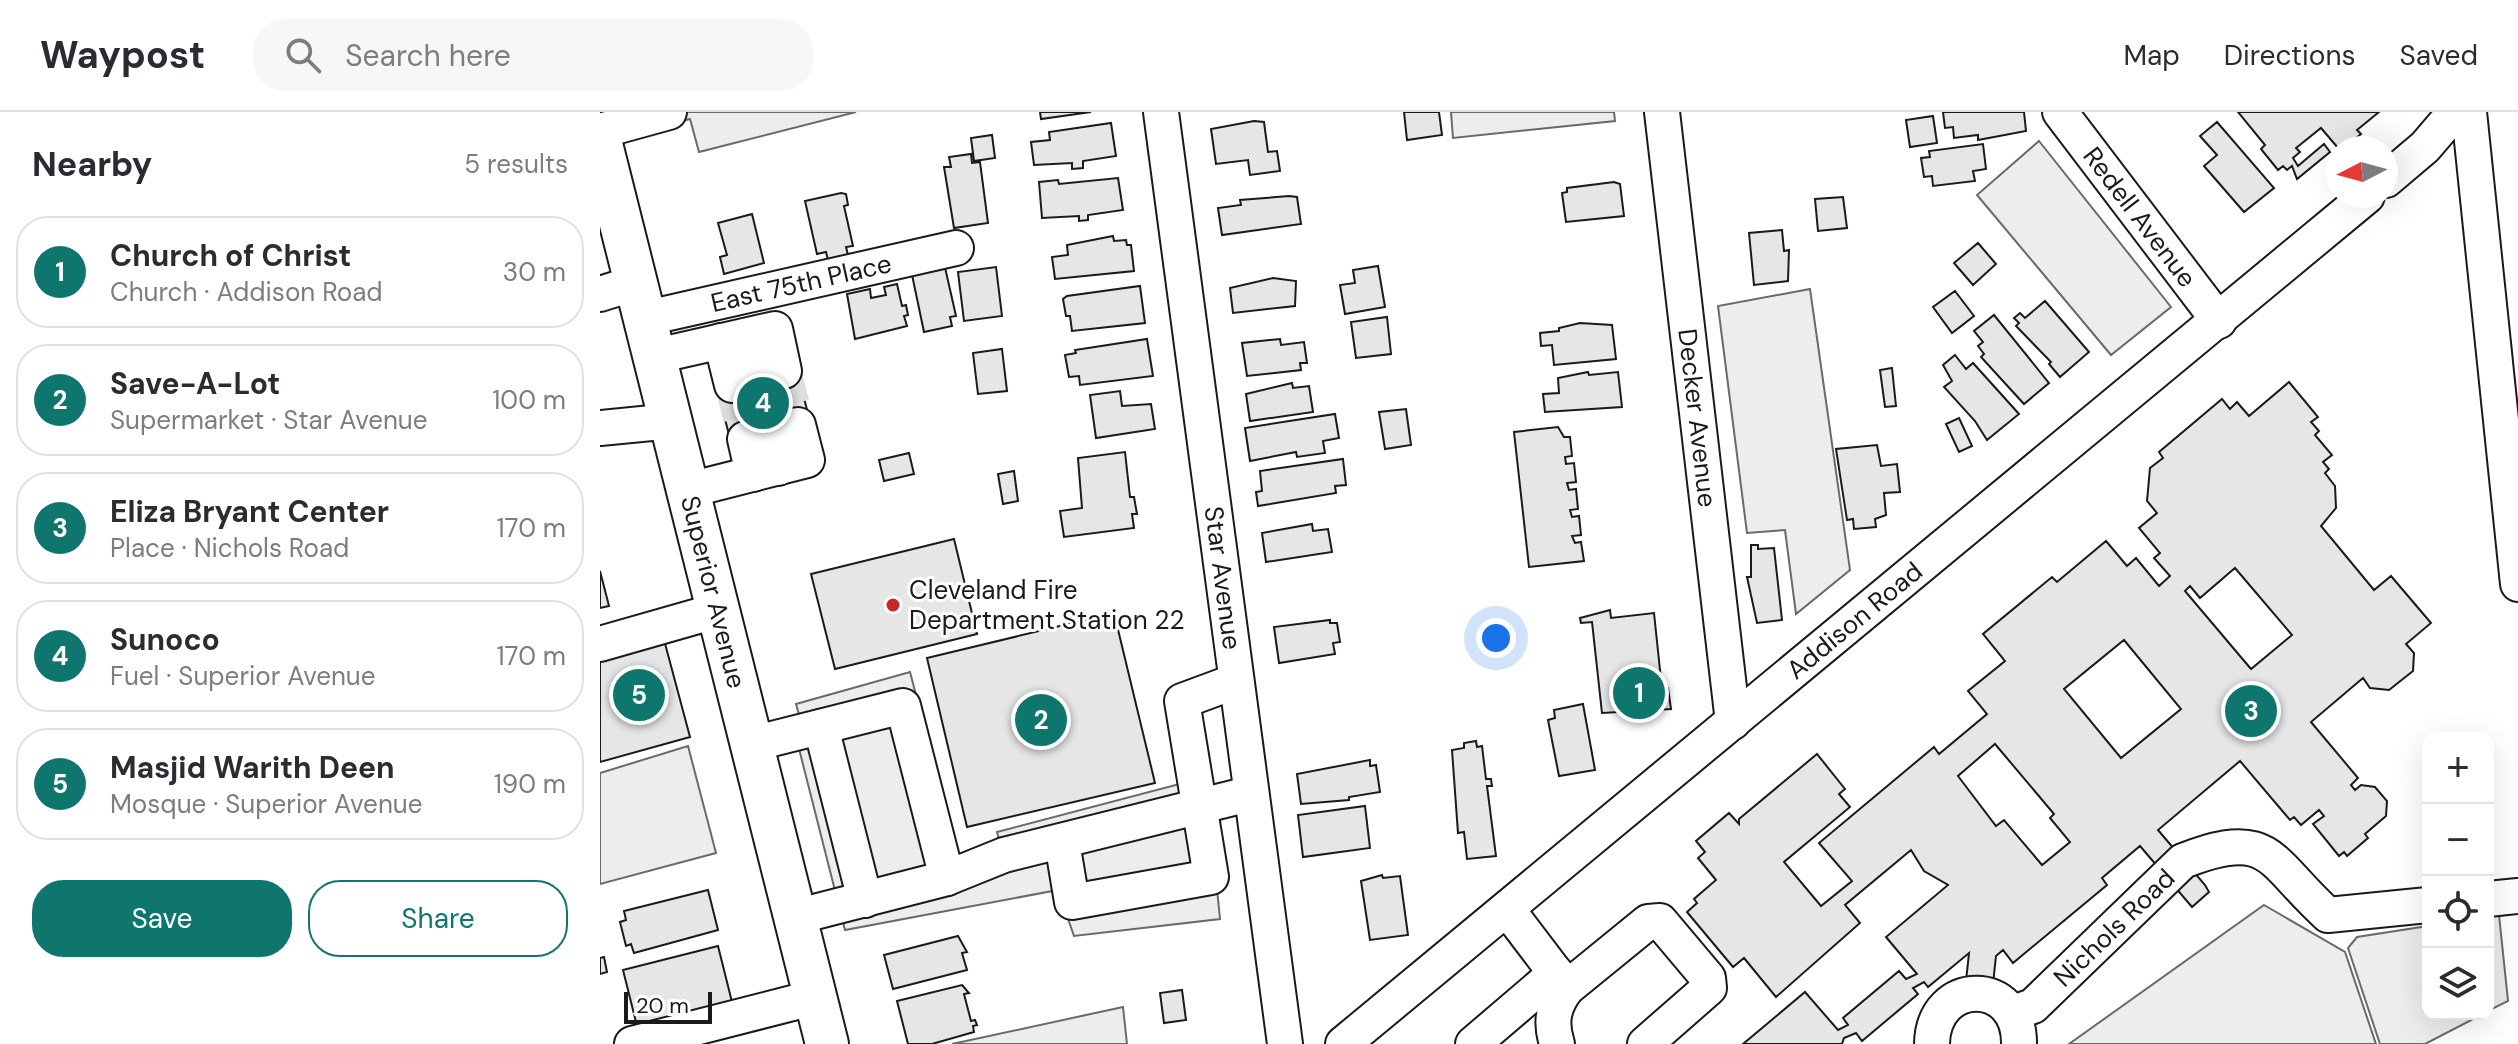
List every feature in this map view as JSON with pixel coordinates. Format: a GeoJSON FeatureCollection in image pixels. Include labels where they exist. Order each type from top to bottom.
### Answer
{"type":"FeatureCollection","features":[{"type":"Feature","properties":{"kind":"main road","name":"Superior Avenue"},"geometry":{"type":"LineString","coordinates":[[600,140],[635,312],[672,421],[827,1044]]}},
{"type":"Feature","properties":{"kind":"street"},"geometry":{"type":"LineString","coordinates":[[600,131],[669,112]]}},
{"type":"Feature","properties":{"kind":"street","name":"Star Avenue"},"geometry":{"type":"LineString","coordinates":[[1161,112],[1249,794],[1285,1044]]}},
{"type":"Feature","properties":{"kind":"street","name":"Decker Avenue"},"geometry":{"type":"LineString","coordinates":[[1662,112],[1733,722]]}},
{"type":"Feature","properties":{"kind":"street","name":"Redell Avenue"},"geometry":{"type":"LineString","coordinates":[[2060,112],[2219,321]]}},
{"type":"Feature","properties":{"kind":"street"},"geometry":{"type":"LineString","coordinates":[[2398,170],[2425,147],[2455,112]]}},
{"type":"Feature","properties":{"kind":"street"},"geometry":{"type":"LineString","coordinates":[[2469,112],[2502,287],[2518,584]]}},
{"type":"Feature","properties":{"kind":"street","name":"Addison Road"},"geometry":{"type":"LineString","coordinates":[[1343,1044],[2353,208]]}},
{"type":"Feature","properties":{"kind":"street","name":"East 75th Place"},"geometry":{"type":"LineString","coordinates":[[635,312],[956,248]]}},
{"type":"Feature","properties":{"kind":"street"},"geometry":{"type":"LineString","coordinates":[[635,312],[734,338],[775,329],[758,378],[734,338]]}},
{"type":"Feature","properties":{"kind":"street"},"geometry":{"type":"LineString","coordinates":[[600,428],[672,421]]}},
{"type":"Feature","properties":{"kind":"street"},"geometry":{"type":"LineString","coordinates":[[689,490],[765,471],[807,460],[771,432],[765,471]]}},
{"type":"Feature","properties":{"kind":"street"},"geometry":{"type":"LineString","coordinates":[[600,644],[719,610]]}},
{"type":"Feature","properties":{"kind":"street"},"geometry":{"type":"LineString","coordinates":[[1062,842],[1072,902],[1211,877],[1182,701],[1236,681]]}},
{"type":"Feature","properties":{"kind":"street"},"geometry":{"type":"LineString","coordinates":[[752,744],[903,706],[947,878]]}},
{"type":"Feature","properties":{"kind":"street"},"geometry":{"type":"LineString","coordinates":[[821,727],[865,900]]}},
{"type":"Feature","properties":{"kind":"street"},"geometry":{"type":"LineString","coordinates":[[795,917],[947,878],[1004,855],[1249,794]]}},
{"type":"Feature","properties":{"kind":"street","name":"Nichols Road"},"geometry":{"type":"LineString","coordinates":[[1932,1044],[1939,1013],[1951,1000],[1967,994],[1984,994],[2000,1000],[2016,1028],[2033,1006],[2183,861],[2211,850],[2252,846],[2275,859],[2298,889],[2328,915],[2422,906]]}},
{"type":"Feature","properties":{"kind":"street"},"geometry":{"type":"LineString","coordinates":[[2494,898],[2518,896]]}},
{"type":"Feature","properties":{"kind":"street"},"geometry":{"type":"LineString","coordinates":[[1507,909],[1561,980],[1553,1016],[1557,1044]]}},
{"type":"Feature","properties":{"kind":"street"},"geometry":{"type":"LineString","coordinates":[[1473,1044],[1648,922],[1660,921],[1708,978],[1709,988],[1645,1043]]}},
{"type":"Feature","properties":{"kind":"street"},"geometry":{"type":"LineString","coordinates":[[632,1044],[816,997]]}},
{"type":"Feature","properties":{"kind":"shaded area"},"geometry":{"type":"Polygon","coordinates":[[[654,112],[856,112],[699,152],[690,119],[658,127],[654,112]]]}},
{"type":"Feature","properties":{"kind":"shaded area"},"geometry":{"type":"Polygon","coordinates":[[[1451,112],[1614,112],[1615,121],[1453,138],[1451,112]]]}},
{"type":"Feature","properties":{"kind":"shaded area"},"geometry":{"type":"Polygon","coordinates":[[[2039,141],[2171,307],[2111,355],[1977,195],[2039,141]]]}},
{"type":"Feature","properties":{"kind":"shaded area"},"geometry":{"type":"Polygon","coordinates":[[[1810,289],[1850,570],[1796,614],[1785,530],[1747,533],[1718,306],[1810,289]]]}},
{"type":"Feature","properties":{"kind":"shaded area"},"geometry":{"type":"Polygon","coordinates":[[[910,672],[960,862],[1003,855],[997,832],[1206,777],[1220,919],[1074,936],[1058,890],[845,930],[793,725],[801,722],[796,704],[910,672]]]}},
{"type":"Feature","properties":{"kind":"shaded area"},"geometry":{"type":"Polygon","coordinates":[[[688,746],[716,853],[600,884],[600,773],[688,746]]]}},
{"type":"Feature","properties":{"kind":"shaded area"},"geometry":{"type":"Polygon","coordinates":[[[2264,905],[2345,952],[2376,1044],[2069,1044],[2264,905]]]}},
{"type":"Feature","properties":{"kind":"shaded area"},"geometry":{"type":"Polygon","coordinates":[[[2494,915],[2499,915],[2508,1001],[2494,1008],[2494,948],[2494,915]]]}},
{"type":"Feature","properties":{"kind":"shaded area"},"geometry":{"type":"Polygon","coordinates":[[[2422,927],[2422,1020],[2471,1020],[2425,1044],[2380,1044],[2348,948],[2357,937],[2422,927]]]}},
{"type":"Feature","properties":{"kind":"shaded area"},"geometry":{"type":"Polygon","coordinates":[[[1123,1007],[1127,1044],[952,1044],[1123,1007]]]}},
{"type":"Feature","properties":{"kind":"building"},"geometry":{"type":"Polygon","coordinates":[[[1040,112],[1091,112],[1041,119],[1040,112]]]}},
{"type":"Feature","properties":{"kind":"building"},"geometry":{"type":"Polygon","coordinates":[[[1404,112],[1439,112],[1442,135],[1407,140],[1404,112]]]}},
{"type":"Feature","properties":{"kind":"building"},"geometry":{"type":"Polygon","coordinates":[[[1943,112],[2024,112],[2026,131],[1978,140],[1978,135],[1954,138],[1953,127],[1945,128],[1943,112]]]}},
{"type":"Feature","properties":{"kind":"building"},"geometry":{"type":"Polygon","coordinates":[[[2238,112],[2379,112],[2357,130],[2361,134],[2359,136],[2328,136],[2321,128],[2296,148],[2300,152],[2293,158],[2298,166],[2324,144],[2326,147],[2326,155],[2297,179],[2292,166],[2287,170],[2283,166],[2278,170],[2261,149],[2265,145],[2238,112]]]}},
{"type":"Feature","properties":{"kind":"building"},"geometry":{"type":"Polygon","coordinates":[[[1933,116],[1937,143],[1910,147],[1906,120],[1933,116]]]}},
{"type":"Feature","properties":{"kind":"building"},"geometry":{"type":"Polygon","coordinates":[[[1264,122],[1268,152],[1277,151],[1280,171],[1250,175],[1248,160],[1216,164],[1211,129],[1264,122]]]}},
{"type":"Feature","properties":{"kind":"building"},"geometry":{"type":"Polygon","coordinates":[[[2217,122],[2274,188],[2244,212],[2204,166],[2217,155],[2200,136],[2217,122]]]}},
{"type":"Feature","properties":{"kind":"building"},"geometry":{"type":"Polygon","coordinates":[[[1111,123],[1116,156],[1083,161],[1083,168],[1072,169],[1072,163],[1034,165],[1031,142],[1050,140],[1049,132],[1111,123]]]}},
{"type":"Feature","properties":{"kind":"building"},"geometry":{"type":"Polygon","coordinates":[[[992,135],[995,158],[974,161],[971,138],[992,135]]]}},
{"type":"Feature","properties":{"kind":"building"},"geometry":{"type":"Polygon","coordinates":[[[1983,144],[1986,169],[1973,171],[1975,181],[1933,186],[1932,176],[1924,177],[1921,158],[1930,157],[1929,151],[1983,144]]]}},
{"type":"Feature","properties":{"kind":"building"},"geometry":{"type":"Polygon","coordinates":[[[971,154],[972,163],[980,162],[988,223],[954,228],[944,167],[951,167],[949,157],[971,154]]]}},
{"type":"Feature","properties":{"kind":"building"},"geometry":{"type":"Polygon","coordinates":[[[1118,178],[1123,210],[1088,215],[1088,220],[1079,221],[1079,216],[1042,218],[1039,182],[1058,180],[1059,184],[1118,178]]]}},
{"type":"Feature","properties":{"kind":"building"},"geometry":{"type":"Polygon","coordinates":[[[1614,182],[1620,184],[1624,216],[1566,222],[1562,193],[1567,192],[1567,188],[1614,182]]]}},
{"type":"Feature","properties":{"kind":"building"},"geometry":{"type":"Polygon","coordinates":[[[846,194],[848,205],[844,206],[853,246],[846,247],[848,255],[828,260],[826,252],[817,254],[805,201],[846,194]]]}},
{"type":"Feature","properties":{"kind":"building"},"geometry":{"type":"Polygon","coordinates":[[[1297,197],[1301,224],[1222,235],[1218,208],[1241,205],[1240,200],[1297,197]]]}},
{"type":"Feature","properties":{"kind":"building"},"geometry":{"type":"Polygon","coordinates":[[[1843,197],[1847,228],[1818,231],[1815,199],[1843,197]]]}},
{"type":"Feature","properties":{"kind":"building"},"geometry":{"type":"Polygon","coordinates":[[[752,214],[764,263],[724,274],[720,257],[727,255],[718,223],[752,214]]]}},
{"type":"Feature","properties":{"kind":"building"},"geometry":{"type":"Polygon","coordinates":[[[1782,230],[1784,251],[1789,250],[1788,281],[1754,285],[1749,233],[1782,230]]]}},
{"type":"Feature","properties":{"kind":"building"},"geometry":{"type":"Polygon","coordinates":[[[1113,236],[1114,241],[1126,240],[1127,245],[1131,245],[1134,271],[1055,279],[1052,257],[1068,255],[1067,245],[1113,236]]]}},
{"type":"Feature","properties":{"kind":"building"},"geometry":{"type":"Polygon","coordinates":[[[1978,243],[1996,264],[1973,285],[1954,263],[1978,243]]]}},
{"type":"Feature","properties":{"kind":"building"},"geometry":{"type":"Polygon","coordinates":[[[944,263],[956,316],[950,317],[952,326],[924,332],[911,270],[944,263]]]}},
{"type":"Feature","properties":{"kind":"building"},"geometry":{"type":"Polygon","coordinates":[[[1378,266],[1385,307],[1345,314],[1340,285],[1355,283],[1353,270],[1378,266]]]}},
{"type":"Feature","properties":{"kind":"building"},"geometry":{"type":"Polygon","coordinates":[[[996,267],[1002,316],[964,321],[958,272],[996,267]]]}},
{"type":"Feature","properties":{"kind":"building"},"geometry":{"type":"Polygon","coordinates":[[[1273,278],[1296,281],[1295,306],[1233,313],[1230,288],[1273,278]]]}},
{"type":"Feature","properties":{"kind":"building"},"geometry":{"type":"Polygon","coordinates":[[[897,284],[902,306],[906,305],[908,315],[904,316],[907,326],[855,339],[847,294],[870,289],[871,298],[886,295],[884,287],[897,284]]]}},
{"type":"Feature","properties":{"kind":"building"},"geometry":{"type":"Polygon","coordinates":[[[1140,286],[1145,323],[1072,331],[1063,299],[1067,296],[1140,286]]]}},
{"type":"Feature","properties":{"kind":"building"},"geometry":{"type":"Polygon","coordinates":[[[1955,291],[1974,316],[1952,333],[1933,307],[1955,291]]]}},
{"type":"Feature","properties":{"kind":"building"},"geometry":{"type":"Polygon","coordinates":[[[2045,301],[2089,352],[2060,377],[2049,364],[2051,362],[2016,326],[2019,323],[2014,318],[2020,313],[2025,318],[2045,301]]]}},
{"type":"Feature","properties":{"kind":"building"},"geometry":{"type":"Polygon","coordinates":[[[1994,315],[2049,383],[2024,404],[1981,357],[1984,354],[1978,346],[1983,342],[1974,331],[1994,315]]]}},
{"type":"Feature","properties":{"kind":"building"},"geometry":{"type":"Polygon","coordinates":[[[1387,317],[1391,354],[1356,358],[1351,322],[1387,317]]]}},
{"type":"Feature","properties":{"kind":"building"},"geometry":{"type":"Polygon","coordinates":[[[1580,323],[1612,325],[1616,359],[1554,365],[1552,345],[1541,346],[1540,333],[1559,331],[1559,328],[1580,323]]]}},
{"type":"Feature","properties":{"kind":"building"},"geometry":{"type":"Polygon","coordinates":[[[1147,339],[1153,376],[1080,385],[1079,376],[1069,377],[1065,355],[1076,353],[1075,350],[1147,339]]]}},
{"type":"Feature","properties":{"kind":"building"},"geometry":{"type":"Polygon","coordinates":[[[1280,339],[1281,345],[1304,342],[1307,363],[1300,363],[1301,370],[1247,376],[1242,343],[1280,339]]]}},
{"type":"Feature","properties":{"kind":"building"},"geometry":{"type":"Polygon","coordinates":[[[1002,349],[1007,391],[978,394],[973,353],[1002,349]]]}},
{"type":"Feature","properties":{"kind":"building"},"geometry":{"type":"Polygon","coordinates":[[[1955,355],[1966,369],[1973,363],[2019,414],[1987,440],[1975,421],[1944,387],[1952,381],[1943,365],[1955,355]]]}},
{"type":"Feature","properties":{"kind":"building"},"geometry":{"type":"Polygon","coordinates":[[[796,368],[810,421],[731,442],[717,389],[796,368]]]}},
{"type":"Feature","properties":{"kind":"building"},"geometry":{"type":"Polygon","coordinates":[[[1892,368],[1896,406],[1885,407],[1880,370],[1892,368]]]}},
{"type":"Feature","properties":{"kind":"building"},"geometry":{"type":"Polygon","coordinates":[[[1588,372],[1589,375],[1618,372],[1622,407],[1545,412],[1543,394],[1559,393],[1558,378],[1588,372]]]}},
{"type":"Feature","properties":{"kind":"building"},"geometry":{"type":"Polygon","coordinates":[[[2289,382],[2318,417],[2311,422],[2319,431],[2315,435],[2332,455],[2323,462],[2329,469],[2325,473],[2335,486],[2336,508],[2321,526],[2374,590],[2391,576],[2431,623],[2406,644],[2414,653],[2413,671],[2389,690],[2370,688],[2363,678],[2311,722],[2358,778],[2351,785],[2355,790],[2361,785],[2375,787],[2387,801],[2386,816],[2365,834],[2368,838],[2347,856],[2344,852],[2339,856],[2313,824],[2324,816],[2319,810],[2301,825],[2294,817],[2290,820],[2240,761],[2158,830],[2209,892],[2192,907],[2140,846],[2102,878],[2107,885],[2013,963],[2003,950],[1996,956],[1993,984],[1966,981],[1969,953],[1928,987],[1924,982],[1913,988],[1918,994],[1862,1041],[1856,1033],[1844,1038],[1842,1044],[1743,1044],[1805,992],[1838,1030],[1848,1025],[1843,1018],[1899,971],[1906,979],[1917,974],[1886,937],[1948,885],[1924,871],[1911,850],[1845,905],[1860,923],[1776,997],[1744,958],[1733,967],[1687,912],[1697,903],[1694,899],[1716,880],[1698,858],[1705,852],[1696,841],[1729,813],[1739,824],[1739,819],[1817,754],[1845,789],[1839,794],[1850,807],[1784,862],[1821,906],[1852,881],[1819,843],[1934,747],[1939,754],[1987,714],[1968,691],[2005,661],[1983,634],[2052,577],[2057,582],[2106,541],[2127,566],[2136,558],[2159,586],[2170,576],[2154,558],[2160,553],[2139,528],[2157,513],[2147,501],[2150,468],[2163,458],[2159,452],[2222,399],[2230,409],[2237,402],[2249,416],[2289,382]],[[2235,568],[2200,598],[2190,586],[2185,591],[2251,669],[2292,635],[2235,568]],[[2124,640],[2064,689],[2121,758],[2181,709],[2124,640]],[[1995,744],[1958,776],[1996,826],[2004,820],[2042,865],[2070,842],[2050,818],[2054,814],[1995,744]]]}},
{"type":"Feature","properties":{"kind":"building"},"geometry":{"type":"Polygon","coordinates":[[[1292,383],[1293,388],[1309,386],[1313,412],[1250,421],[1246,394],[1292,383]]]}},
{"type":"Feature","properties":{"kind":"building"},"geometry":{"type":"Polygon","coordinates":[[[1120,391],[1122,406],[1151,404],[1155,429],[1096,438],[1090,395],[1120,391]]]}},
{"type":"Feature","properties":{"kind":"building"},"geometry":{"type":"Polygon","coordinates":[[[1406,409],[1411,445],[1385,449],[1379,412],[1406,409]]]}},
{"type":"Feature","properties":{"kind":"building"},"geometry":{"type":"Polygon","coordinates":[[[1335,414],[1339,438],[1323,441],[1325,453],[1297,457],[1296,452],[1250,461],[1245,428],[1335,414]]]}},
{"type":"Feature","properties":{"kind":"building"},"geometry":{"type":"Polygon","coordinates":[[[1959,418],[1972,446],[1959,452],[1946,424],[1959,418]]]}},
{"type":"Feature","properties":{"kind":"building"},"geometry":{"type":"Polygon","coordinates":[[[1558,427],[1564,437],[1570,437],[1572,456],[1565,457],[1566,464],[1574,463],[1576,482],[1567,483],[1569,490],[1576,489],[1578,509],[1570,510],[1572,517],[1579,516],[1581,535],[1572,536],[1575,543],[1581,542],[1584,561],[1529,567],[1514,432],[1558,427]]]}},
{"type":"Feature","properties":{"kind":"building"},"geometry":{"type":"Polygon","coordinates":[[[1877,445],[1881,466],[1897,464],[1900,492],[1884,493],[1886,515],[1875,519],[1876,527],[1854,529],[1853,519],[1847,520],[1836,449],[1877,445]]]}},
{"type":"Feature","properties":{"kind":"building"},"geometry":{"type":"Polygon","coordinates":[[[1125,452],[1130,497],[1134,497],[1137,514],[1132,514],[1134,528],[1064,537],[1060,511],[1082,508],[1078,458],[1125,452]]]}},
{"type":"Feature","properties":{"kind":"building"},"geometry":{"type":"Polygon","coordinates":[[[909,453],[914,474],[884,481],[879,460],[909,453]]]}},
{"type":"Feature","properties":{"kind":"building"},"geometry":{"type":"Polygon","coordinates":[[[1343,459],[1346,485],[1335,486],[1336,493],[1258,506],[1256,492],[1262,491],[1260,471],[1343,459]]]}},
{"type":"Feature","properties":{"kind":"building"},"geometry":{"type":"Polygon","coordinates":[[[1014,471],[1018,501],[1003,504],[998,474],[1014,471]]]}},
{"type":"Feature","properties":{"kind":"building"},"geometry":{"type":"Polygon","coordinates":[[[1312,524],[1313,531],[1328,529],[1332,552],[1266,562],[1262,533],[1312,524]]]}},
{"type":"Feature","properties":{"kind":"building"},"geometry":{"type":"Polygon","coordinates":[[[954,539],[977,634],[835,669],[811,574],[954,539]]]}},
{"type":"Feature","properties":{"kind":"building"},"geometry":{"type":"Polygon","coordinates":[[[1751,545],[1758,545],[1758,549],[1774,548],[1782,620],[1757,623],[1747,577],[1751,577],[1751,545]]]}},
{"type":"Feature","properties":{"kind":"building"},"geometry":{"type":"Polygon","coordinates":[[[600,571],[609,606],[600,608],[600,571]]]}},
{"type":"Feature","properties":{"kind":"building"},"geometry":{"type":"Polygon","coordinates":[[[1610,610],[1611,618],[1654,613],[1662,689],[1668,688],[1671,709],[1602,713],[1592,622],[1581,623],[1580,618],[1610,610]]]}},
{"type":"Feature","properties":{"kind":"building"},"geometry":{"type":"Polygon","coordinates":[[[1114,613],[1155,783],[967,827],[927,658],[1114,613]]]}},
{"type":"Feature","properties":{"kind":"building"},"geometry":{"type":"Polygon","coordinates":[[[1330,620],[1330,623],[1337,623],[1340,642],[1333,643],[1335,654],[1279,663],[1274,627],[1330,620]]]}},
{"type":"Feature","properties":{"kind":"building"},"geometry":{"type":"Polygon","coordinates":[[[663,636],[690,737],[600,762],[600,653],[663,636]]]}},
{"type":"Feature","properties":{"kind":"building"},"geometry":{"type":"Polygon","coordinates":[[[1583,704],[1595,770],[1559,776],[1548,720],[1555,718],[1554,710],[1583,704]]]}},
{"type":"Feature","properties":{"kind":"building"},"geometry":{"type":"Polygon","coordinates":[[[1476,741],[1477,747],[1482,746],[1486,779],[1491,779],[1492,786],[1487,786],[1496,856],[1467,859],[1464,832],[1458,833],[1452,750],[1476,741]]]}},
{"type":"Feature","properties":{"kind":"building"},"geometry":{"type":"Polygon","coordinates":[[[1370,760],[1370,766],[1376,765],[1380,792],[1349,797],[1349,800],[1301,804],[1297,774],[1370,760]]]}},
{"type":"Feature","properties":{"kind":"building"},"geometry":{"type":"Polygon","coordinates":[[[1365,806],[1370,848],[1303,857],[1298,815],[1365,806]]]}},
{"type":"Feature","properties":{"kind":"building"},"geometry":{"type":"Polygon","coordinates":[[[1382,875],[1383,878],[1400,876],[1408,935],[1370,940],[1361,881],[1382,875]]]}},
{"type":"Feature","properties":{"kind":"building"},"geometry":{"type":"Polygon","coordinates":[[[708,890],[718,930],[634,953],[631,944],[626,946],[620,922],[626,920],[624,911],[708,890]]]}},
{"type":"Feature","properties":{"kind":"building"},"geometry":{"type":"Polygon","coordinates":[[[958,936],[967,952],[962,953],[967,970],[893,989],[884,955],[958,936]]]}},
{"type":"Feature","properties":{"kind":"building"},"geometry":{"type":"Polygon","coordinates":[[[718,946],[732,1002],[637,1026],[623,970],[718,946]]]}},
{"type":"Feature","properties":{"kind":"building"},"geometry":{"type":"Polygon","coordinates":[[[604,957],[607,972],[600,974],[600,958],[604,957]]]}},
{"type":"Feature","properties":{"kind":"building"},"geometry":{"type":"Polygon","coordinates":[[[962,985],[969,993],[964,994],[971,1021],[975,1020],[977,1025],[973,1026],[974,1032],[932,1044],[908,1044],[897,1001],[962,985]]]}},
{"type":"Feature","properties":{"kind":"building"},"geometry":{"type":"Polygon","coordinates":[[[1182,990],[1186,1020],[1164,1023],[1160,993],[1182,990]]]}},
{"type":"Feature","properties":{"kind":"tunnel"},"geometry":{"type":"LineString","coordinates":[[784,371],[798,425]]}},
{"type":"Feature","properties":{"kind":"tunnel"},"geometry":{"type":"LineString","coordinates":[[757,379],[770,432]]}},
{"type":"Feature","properties":{"kind":"tunnel"},"geometry":{"type":"LineString","coordinates":[[732,385],[745,439]]}},
{"type":"Feature","properties":{"kind":"place","name":"Sunoco"},"geometry":{"type":"Point","coordinates":[763,403]}},
{"type":"Feature","properties":{"kind":"place","name":"Cleveland Fire Department Station 22"},"geometry":{"type":"Point","coordinates":[893,605]}},
{"type":"Feature","properties":{"kind":"place","name":"Church of Christ"},"geometry":{"type":"Point","coordinates":[1639,693]}},
{"type":"Feature","properties":{"kind":"place","name":"Masjid Warith Deen"},"geometry":{"type":"Point","coordinates":[639,695]}},
{"type":"Feature","properties":{"kind":"place","name":"Eliza Bryant Center"},"geometry":{"type":"Point","coordinates":[2251,711]}},
{"type":"Feature","properties":{"kind":"place","name":"Save-A-Lot"},"geometry":{"type":"Point","coordinates":[1041,720]}}]}
